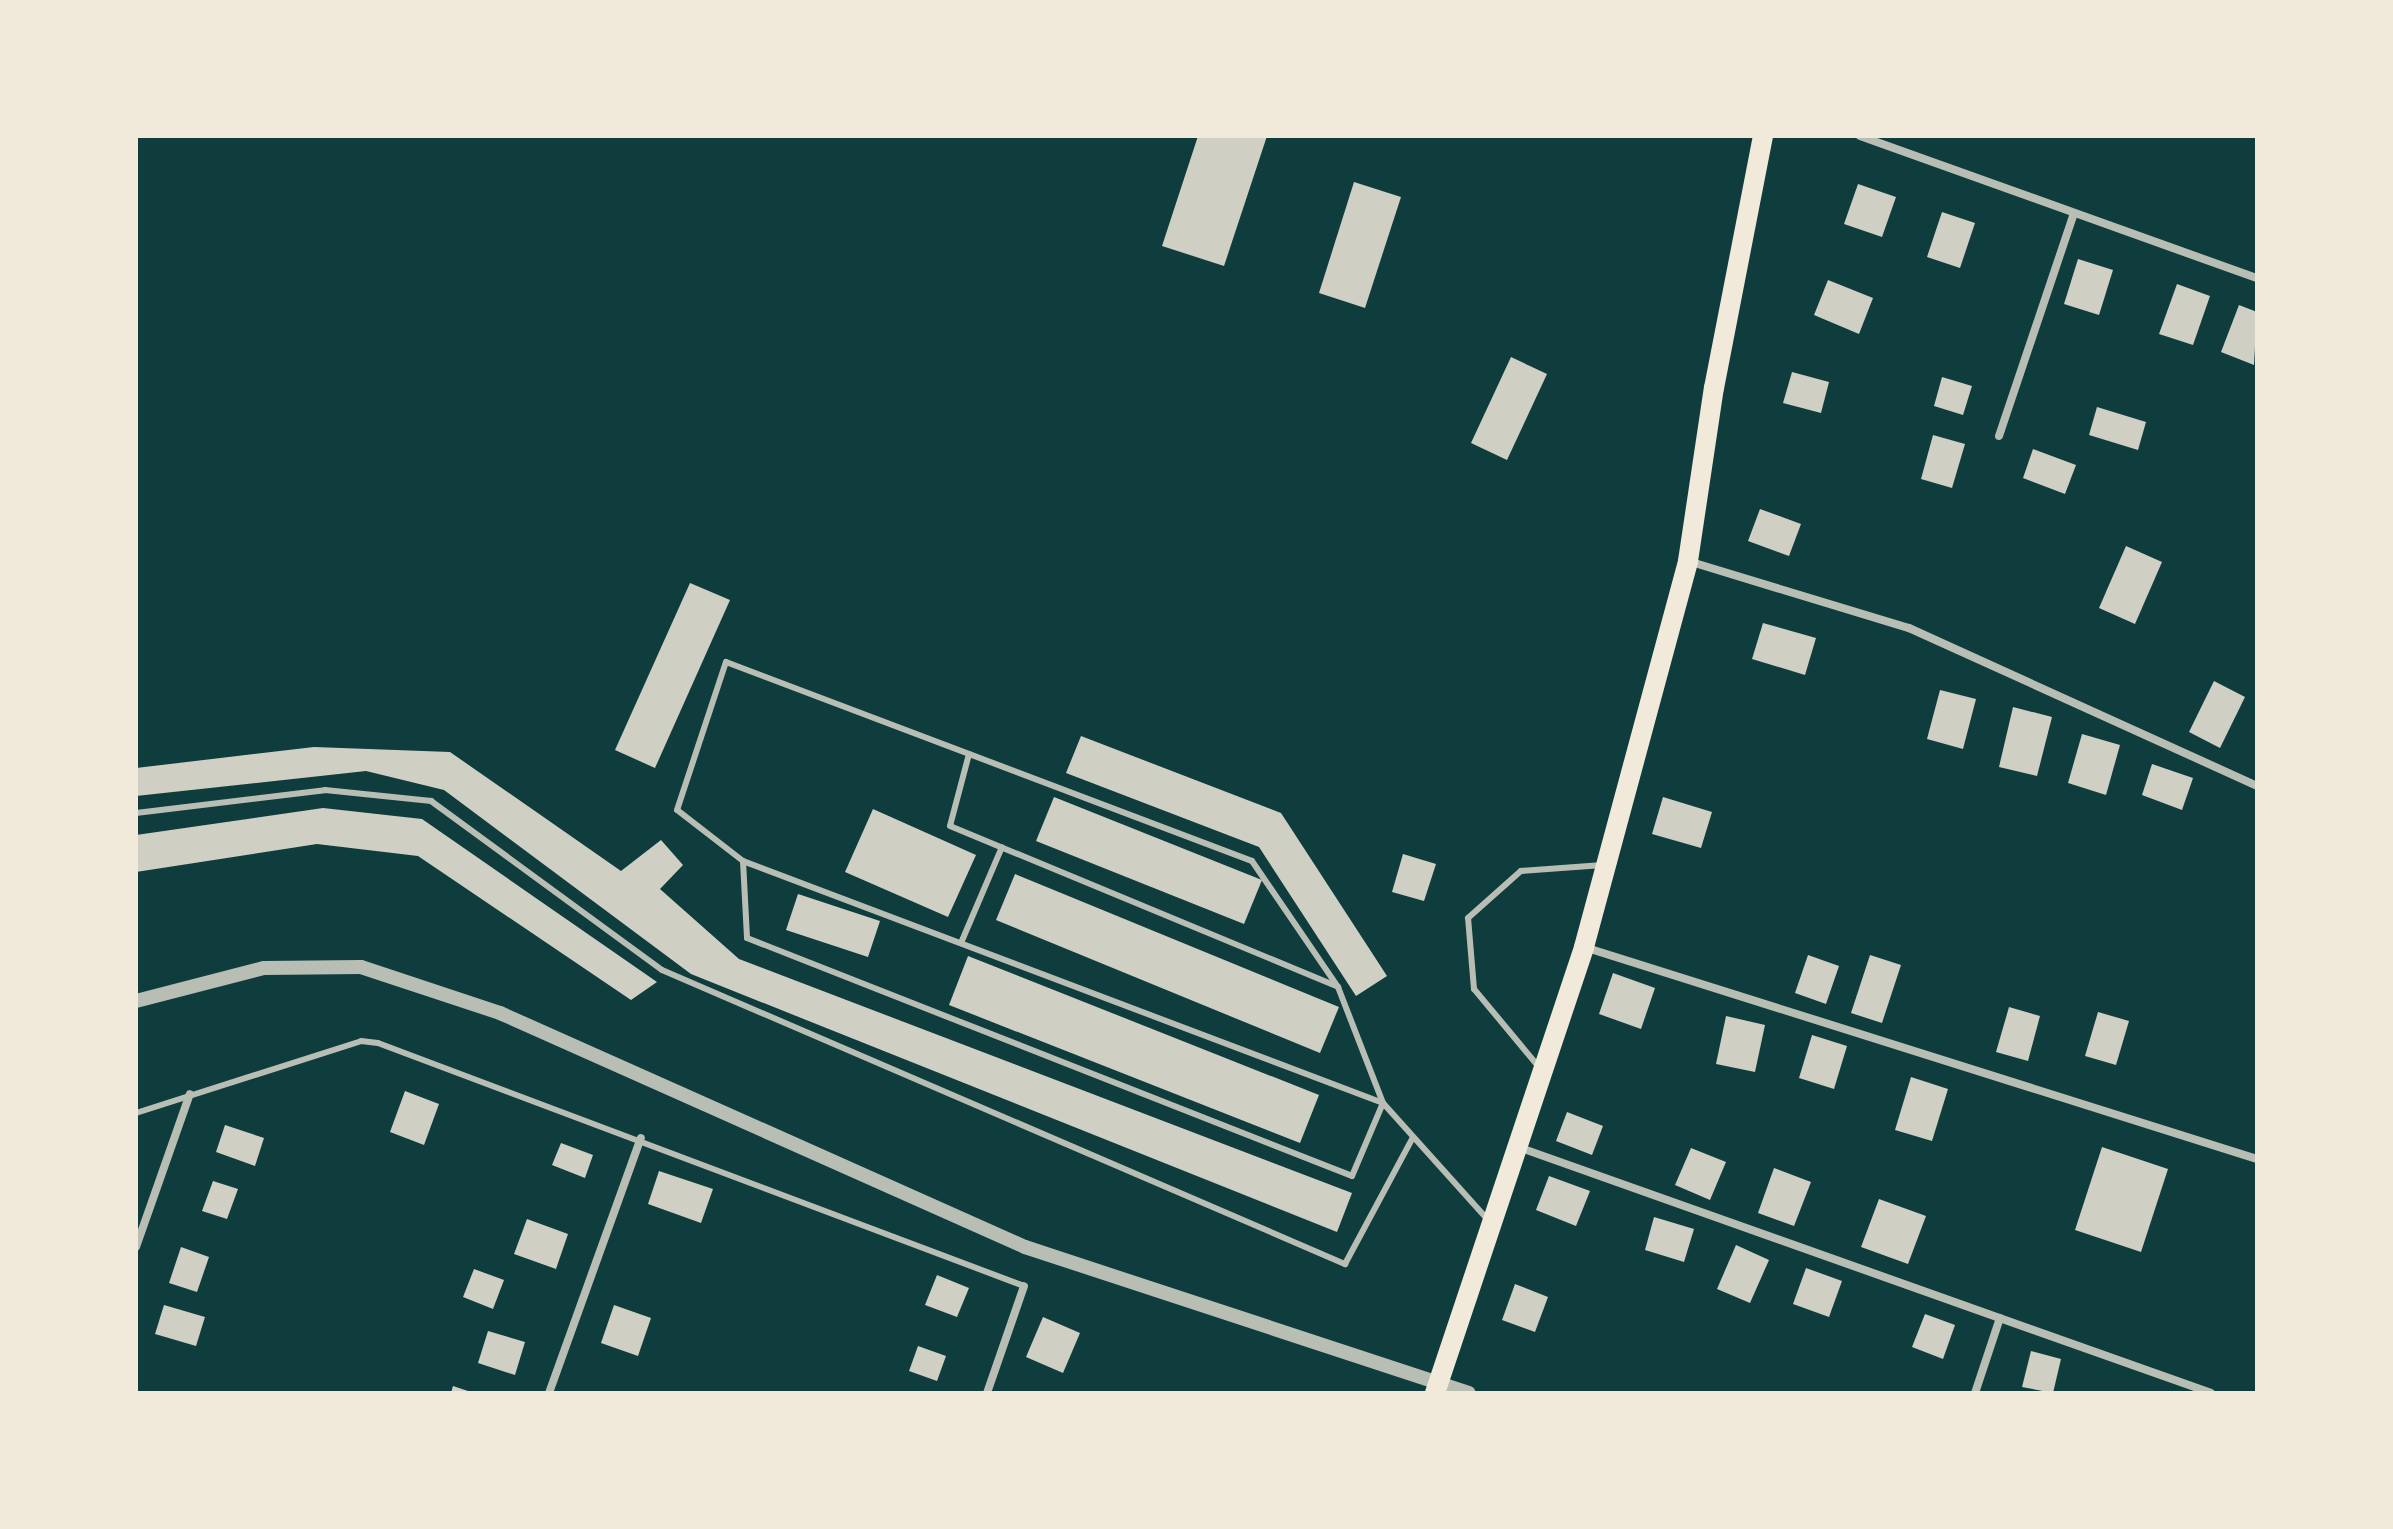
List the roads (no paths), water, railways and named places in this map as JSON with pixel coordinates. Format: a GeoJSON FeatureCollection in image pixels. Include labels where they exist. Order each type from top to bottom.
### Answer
{"type":"FeatureCollection","features":[{"type":"Feature","properties":{"kind":"main road"},"geometry":{"type":"LineString","coordinates":[[1437,1387],[1584,947],[1688,561],[1714,388],[1763,136]]}},
{"type":"Feature","properties":{"kind":"street"},"geometry":{"type":"LineString","coordinates":[[1860,136],[2257,278]]}},
{"type":"Feature","properties":{"kind":"street"},"geometry":{"type":"LineString","coordinates":[[1999,436],[2074,213]]}},
{"type":"Feature","properties":{"kind":"street"},"geometry":{"type":"LineString","coordinates":[[1688,561],[1909,628],[2257,786]]}},
{"type":"Feature","properties":{"kind":"street"},"geometry":{"type":"LineString","coordinates":[[1584,947],[2257,1159]]}},
{"type":"Feature","properties":{"kind":"street"},"geometry":{"type":"LineString","coordinates":[[136,1001],[264,968],[361,967],[500,1013],[1025,1247],[1437,1387],[1469,1393]]}},
{"type":"Feature","properties":{"kind":"street"},"geometry":{"type":"LineString","coordinates":[[136,1247],[190,1094]]}},
{"type":"Feature","properties":{"kind":"street"},"geometry":{"type":"LineString","coordinates":[[549,1393],[641,1138]]}},
{"type":"Feature","properties":{"kind":"street"},"geometry":{"type":"LineString","coordinates":[[1518,1147],[2211,1393]]}},
{"type":"Feature","properties":{"kind":"street"},"geometry":{"type":"LineString","coordinates":[[987,1393],[1024,1286]]}},
{"type":"Feature","properties":{"kind":"street"},"geometry":{"type":"LineString","coordinates":[[1975,1393],[2000,1318]]}},
{"type":"Feature","properties":{"kind":"lane"},"geometry":{"type":"LineString","coordinates":[[1383,1103],[743,861],[677,810],[726,662],[1252,861],[1338,987],[1383,1103],[1492,1225]]}},
{"type":"Feature","properties":{"kind":"lane"},"geometry":{"type":"LineString","coordinates":[[969,754],[950,826],[1338,987]]}},
{"type":"Feature","properties":{"kind":"lane"},"geometry":{"type":"LineString","coordinates":[[136,813],[325,790],[431,801],[662,970],[1345,1264],[1413,1137]]}},
{"type":"Feature","properties":{"kind":"lane"},"geometry":{"type":"LineString","coordinates":[[961,943],[1002,847]]}},
{"type":"Feature","properties":{"kind":"lane"},"geometry":{"type":"LineString","coordinates":[[743,861],[747,938],[1352,1176],[1383,1103]]}},
{"type":"Feature","properties":{"kind":"lane"},"geometry":{"type":"LineString","coordinates":[[1542,1071],[1474,989],[1468,918],[1521,871],[1607,865]]}},
{"type":"Feature","properties":{"kind":"lane"},"geometry":{"type":"LineString","coordinates":[[136,1113],[361,1041],[641,1138],[932,1255],[1024,1286]]}}]}
